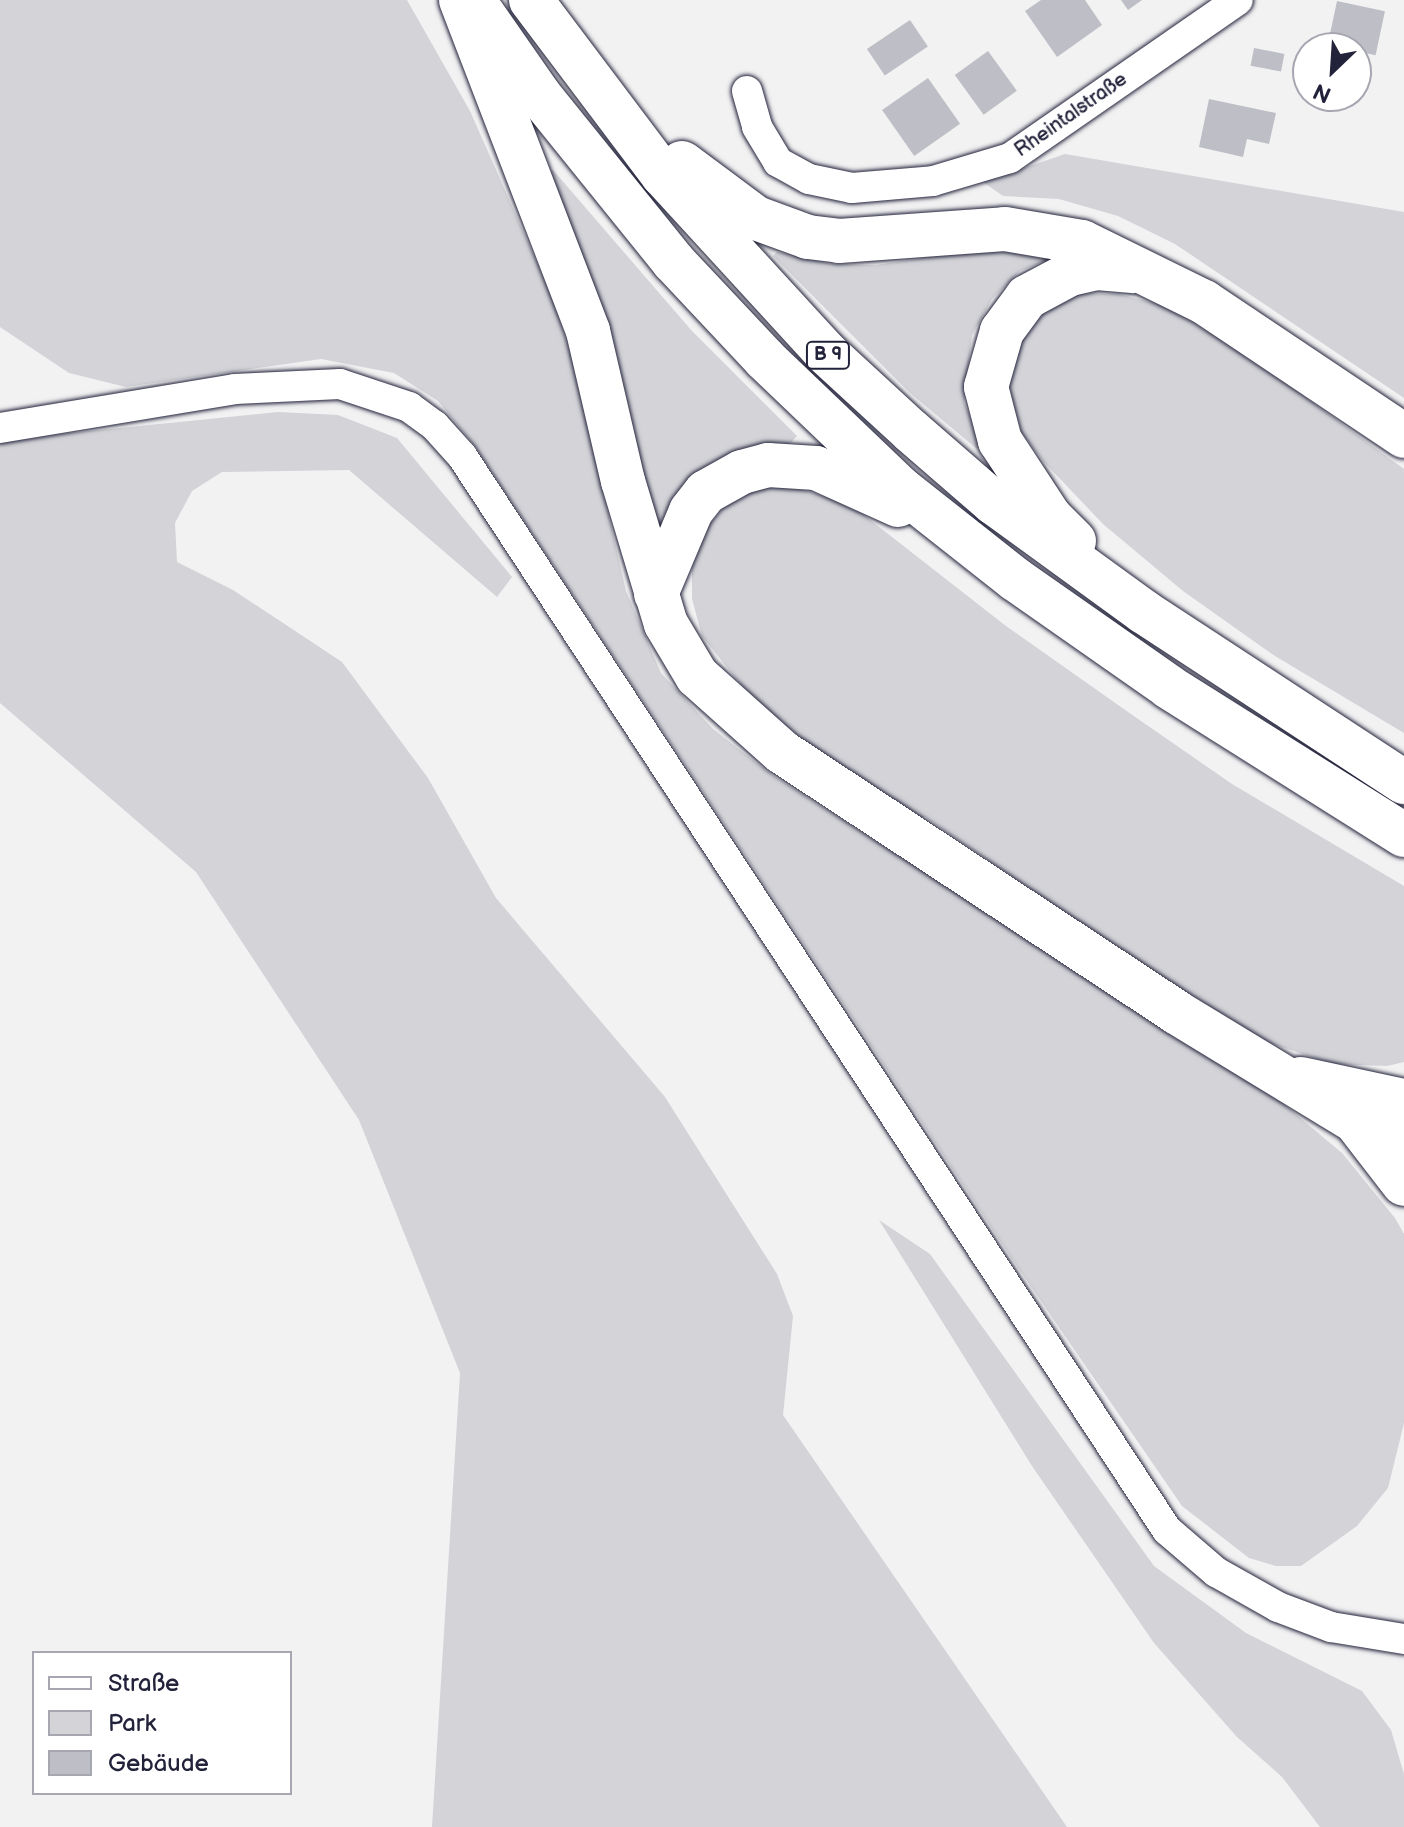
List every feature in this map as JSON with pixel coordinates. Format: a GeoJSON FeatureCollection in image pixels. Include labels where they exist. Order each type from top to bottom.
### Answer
{"type":"FeatureCollection","features":[{"type":"Feature","properties":{"kind":"highway"},"geometry":{"type":"LineString","coordinates":[[461,0],[588,331],[656,594],[672,637],[697,676],[770,743],[1176,1012],[1288,1077],[1384,1099]]}},
{"type":"Feature","properties":{"kind":"highway","name":"B 9"},"geometry":{"type":"LineString","coordinates":[[474,0],[540,96],[714,304],[901,489],[1015,579],[1169,687],[1404,835]]}},
{"type":"Feature","properties":{"kind":"highway","name":"B 9"},"geometry":{"type":"LineString","coordinates":[[531,0],[562,47],[663,175],[824,351],[994,503],[1144,612],[1404,782]]}},
{"type":"Feature","properties":{"kind":"highway"},"geometry":{"type":"LineString","coordinates":[[562,47],[727,201],[779,228],[839,241],[1005,229],[1082,242],[1204,302],[1404,436]]}},
{"type":"Feature","properties":{"kind":"highway"},"geometry":{"type":"LineString","coordinates":[[1144,612],[1050,517],[1000,441],[986,387],[1002,331],[1027,297],[1050,282],[1084,271],[1145,272]]}},
{"type":"Feature","properties":{"kind":"highway"},"geometry":{"type":"LineString","coordinates":[[656,594],[675,541],[706,492],[742,472],[768,465],[816,468],[868,488],[1015,579]]}},
{"type":"Feature","properties":{"kind":"highway"},"geometry":{"type":"LineString","coordinates":[[1384,1099],[1404,1140]]}},
{"type":"Feature","properties":{"kind":"highway"},"geometry":{"type":"LineString","coordinates":[[1384,1099],[1404,1184]]}},
{"type":"Feature","properties":{"kind":"street","name":"Rheintalstraße"},"geometry":{"type":"LineString","coordinates":[[747,91],[757,127],[778,162],[809,179],[852,188],[933,181],[1010,158],[1238,0]]}},
{"type":"Feature","properties":{"kind":"street"},"geometry":{"type":"LineString","coordinates":[[0,428],[235,389],[340,384],[409,407],[435,426],[471,470],[1167,1530],[1216,1572],[1278,1607],[1331,1627],[1404,1639]]}},
{"type":"Feature","properties":{"kind":"green space"},"geometry":{"type":"Polygon","coordinates":[[[0,0],[407,0],[470,111],[553,299],[574,364],[626,591],[661,673],[713,729],[772,775],[1274,1096],[1342,1153],[1395,1218],[1404,1234],[1404,1423],[1388,1488],[1357,1526],[1301,1566],[1276,1566],[1249,1558],[1182,1506],[1012,1259],[475,446],[438,401],[394,373],[321,359],[126,387],[69,373],[0,327],[0,0]]]}},
{"type":"Feature","properties":{"kind":"green space"},"geometry":{"type":"Polygon","coordinates":[[[1065,154],[1404,212],[1404,398],[1175,244],[1118,216],[1059,199],[1003,196],[983,182],[1065,154]]]}},
{"type":"Feature","properties":{"kind":"green space"},"geometry":{"type":"Polygon","coordinates":[[[553,170],[692,331],[797,436],[785,449],[683,488],[656,529],[548,174],[553,170]]]}},
{"type":"Feature","properties":{"kind":"green space"},"geometry":{"type":"Polygon","coordinates":[[[1005,246],[1057,256],[1020,271],[992,299],[972,335],[964,402],[981,443],[977,449],[910,393],[773,256],[777,252],[831,264],[876,265],[1005,246]]]}},
{"type":"Feature","properties":{"kind":"green space"},"geometry":{"type":"Polygon","coordinates":[[[1082,293],[1118,294],[1166,306],[1255,361],[1404,469],[1404,733],[1275,656],[1183,591],[1103,524],[1044,462],[1022,433],[1009,380],[1014,353],[1028,327],[1050,308],[1082,293]]]}},
{"type":"Feature","properties":{"kind":"green space"},"geometry":{"type":"Polygon","coordinates":[[[278,412],[338,415],[397,438],[512,577],[497,597],[349,470],[222,472],[192,491],[175,523],[177,562],[233,590],[342,662],[428,778],[496,898],[665,1097],[777,1274],[793,1316],[783,1415],[1067,1827],[432,1827],[460,1373],[359,1120],[196,872],[0,703],[0,440],[278,412]]]}},
{"type":"Feature","properties":{"kind":"green space"},"geometry":{"type":"Polygon","coordinates":[[[787,485],[851,505],[1006,626],[1232,784],[1404,886],[1404,1062],[1387,1066],[1334,1064],[1269,1043],[1199,1003],[925,817],[916,818],[825,758],[750,696],[702,636],[692,599],[692,563],[707,527],[729,502],[753,488],[787,485]]]}},
{"type":"Feature","properties":{"kind":"green space"},"geometry":{"type":"Polygon","coordinates":[[[879,1220],[930,1254],[1154,1566],[1246,1633],[1362,1691],[1391,1730],[1404,1774],[1404,1827],[1320,1827],[1282,1777],[1237,1737],[1154,1643],[1032,1466],[879,1220]]]}},
{"type":"Feature","properties":{"kind":"building"},"geometry":{"type":"Polygon","coordinates":[[[1041,0],[1085,0],[1102,25],[1057,57],[1025,11],[1041,0]]]}},
{"type":"Feature","properties":{"kind":"building"},"geometry":{"type":"Polygon","coordinates":[[[1121,0],[1142,0],[1128,10],[1121,0]]]}},
{"type":"Feature","properties":{"kind":"building"},"geometry":{"type":"Polygon","coordinates":[[[1337,1],[1385,11],[1376,55],[1372,54],[1372,32],[1330,32],[1337,1]]]}},
{"type":"Feature","properties":{"kind":"building"},"geometry":{"type":"Polygon","coordinates":[[[910,20],[928,47],[885,76],[867,49],[910,20]]]}},
{"type":"Feature","properties":{"kind":"building"},"geometry":{"type":"Polygon","coordinates":[[[1254,48],[1284,54],[1281,72],[1251,66],[1254,48]]]}},
{"type":"Feature","properties":{"kind":"building"},"geometry":{"type":"Polygon","coordinates":[[[988,51],[1017,91],[984,115],[955,75],[988,51]]]}},
{"type":"Feature","properties":{"kind":"building"},"geometry":{"type":"Polygon","coordinates":[[[928,78],[960,124],[914,156],[882,110],[928,78]]]}},
{"type":"Feature","properties":{"kind":"building"},"geometry":{"type":"Polygon","coordinates":[[[1209,99],[1276,113],[1269,144],[1247,139],[1243,157],[1199,147],[1209,99]]]}}]}
